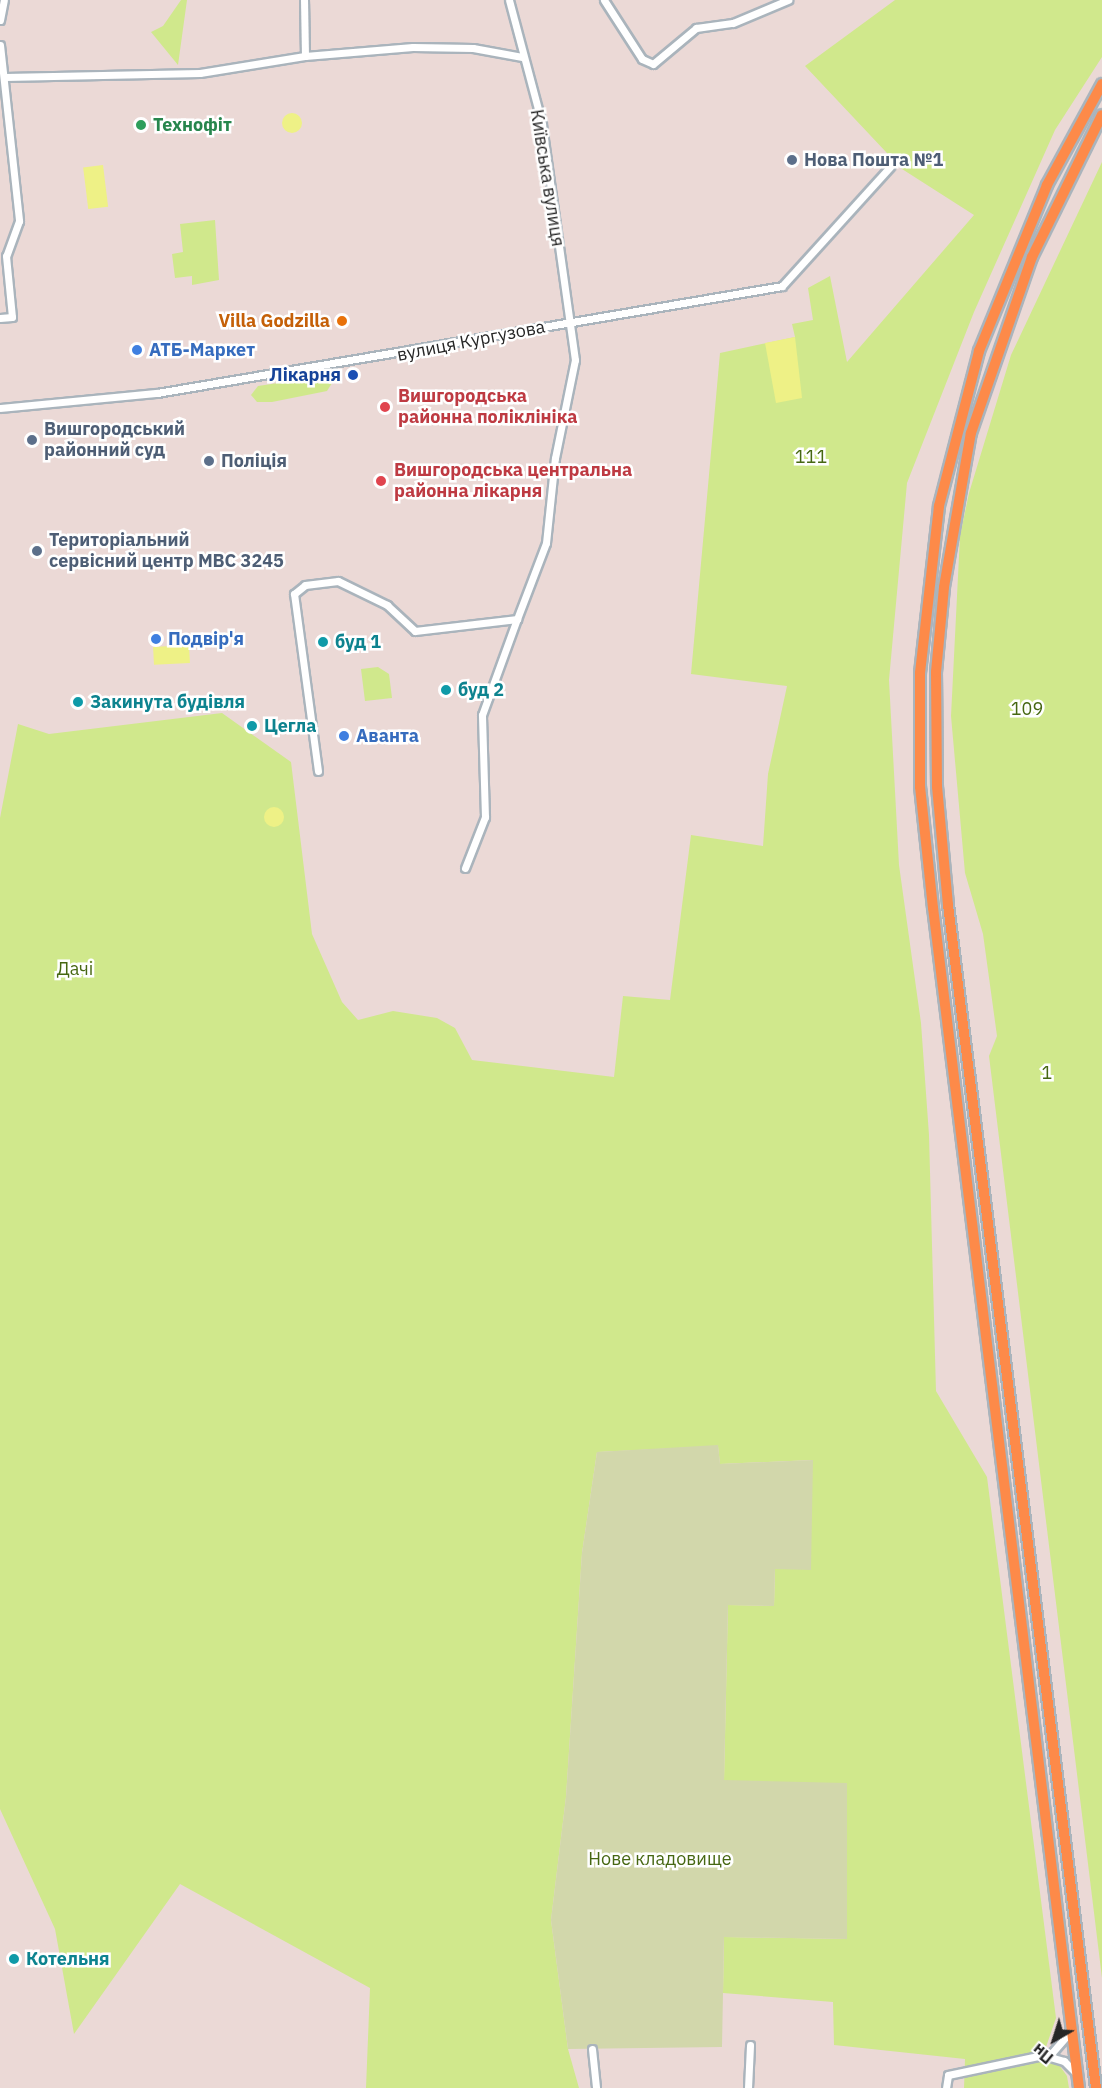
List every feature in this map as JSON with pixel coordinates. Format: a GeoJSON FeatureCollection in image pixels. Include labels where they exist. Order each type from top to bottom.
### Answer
{"type":"FeatureCollection","features":[{"type":"Feature","properties":{"kind":"main road"},"geometry":{"type":"LineString","coordinates":[[1079,2088],[933,908],[920,787],[920,673],[939,506],[979,351],[1047,184],[1102,84]]}},
{"type":"Feature","properties":{"kind":"main road"},"geometry":{"type":"LineString","coordinates":[[1096,2088],[948,905],[937,788],[936,672],[944,587],[971,433],[1032,257],[1102,115]]}},
{"type":"Feature","properties":{"kind":"street"},"geometry":{"type":"LineString","coordinates":[[0,20],[4,0]]}},
{"type":"Feature","properties":{"kind":"street"},"geometry":{"type":"LineString","coordinates":[[304,0],[305,56]]}},
{"type":"Feature","properties":{"kind":"street","name":"Київська вулиця"},"geometry":{"type":"LineString","coordinates":[[465,868],[485,817],[482,715],[546,543],[555,458],[575,360],[542,124],[522,57],[509,0]]}},
{"type":"Feature","properties":{"kind":"street"},"geometry":{"type":"LineString","coordinates":[[604,0],[642,60],[653,64],[696,28],[733,23],[788,0]]}},
{"type":"Feature","properties":{"kind":"street"},"geometry":{"type":"LineString","coordinates":[[0,45],[19,221],[6,256],[12,317],[0,318]]}},
{"type":"Feature","properties":{"kind":"street"},"geometry":{"type":"LineString","coordinates":[[5,77],[200,73],[305,56],[424,47],[472,48],[522,57]]}},
{"type":"Feature","properties":{"kind":"street","name":"вулиця Кургузова"},"geometry":{"type":"LineString","coordinates":[[0,408],[157,393],[782,286],[890,167]]}},
{"type":"Feature","properties":{"kind":"street"},"geometry":{"type":"LineString","coordinates":[[318,771],[294,594],[305,585],[338,581],[387,605],[416,631],[517,619]]}},
{"type":"Feature","properties":{"kind":"street"},"geometry":{"type":"LineString","coordinates":[[946,2088],[948,2075],[1050,2055],[1072,2029]]}},
{"type":"Feature","properties":{"kind":"street"},"geometry":{"type":"LineString","coordinates":[[748,2088],[750,2045]]}},
{"type":"Feature","properties":{"kind":"street"},"geometry":{"type":"LineString","coordinates":[[592,2049],[596,2088]]}},
{"type":"Feature","properties":{"kind":"street"},"geometry":{"type":"LineString","coordinates":[[1050,2055],[1078,2074]]}},
{"type":"Feature","properties":{"kind":"green space"},"geometry":{"type":"Polygon","coordinates":[[[181,0],[187,0],[178,65],[151,32],[163,26],[181,0]]]}},
{"type":"Feature","properties":{"kind":"green space"},"geometry":{"type":"Polygon","coordinates":[[[895,0],[1102,0],[1102,57],[1055,130],[974,312],[907,483],[889,680],[899,865],[921,1023],[929,1135],[936,1391],[987,1477],[1056,2018],[1046,2047],[1067,2076],[1069,2088],[964,2088],[965,2059],[834,2045],[833,2002],[723,1993],[724,1937],[846,1939],[724,1781],[728,1605],[774,1606],[775,1569],[812,1460],[720,1464],[718,1446],[597,1452],[582,1553],[566,1797],[551,1920],[568,2049],[579,2088],[366,2088],[370,1988],[180,1884],[74,2034],[55,1929],[0,1809],[0,818],[18,724],[49,734],[222,713],[291,762],[312,934],[342,1002],[358,1020],[393,1011],[437,1018],[455,1028],[472,1060],[614,1077],[623,996],[670,1000],[691,835],[763,846],[768,774],[787,686],[691,674],[720,353],[795,337],[792,324],[813,320],[808,288],[830,276],[847,362],[974,215],[902,169],[805,66],[895,0]]]}},
{"type":"Feature","properties":{"kind":"green space"},"geometry":{"type":"Polygon","coordinates":[[[292,113],[299,116],[302,123],[299,130],[292,133],[285,130],[282,123],[285,116],[292,113]]]}},
{"type":"Feature","properties":{"kind":"green space"},"geometry":{"type":"Polygon","coordinates":[[[1102,162],[1102,1978],[989,1056],[997,1036],[983,934],[965,873],[951,716],[960,536],[969,493],[1011,355],[1102,162]]]}},
{"type":"Feature","properties":{"kind":"green space"},"geometry":{"type":"Polygon","coordinates":[[[103,165],[108,207],[88,209],[83,167],[103,165]]]}},
{"type":"Feature","properties":{"kind":"green space"},"geometry":{"type":"Polygon","coordinates":[[[215,220],[219,280],[192,285],[192,276],[175,278],[172,254],[183,252],[180,224],[215,220]]]}},
{"type":"Feature","properties":{"kind":"green space"},"geometry":{"type":"Polygon","coordinates":[[[795,337],[802,398],[776,403],[765,343],[795,337]]]}},
{"type":"Feature","properties":{"kind":"green space"},"geometry":{"type":"Polygon","coordinates":[[[325,376],[332,383],[327,391],[272,402],[257,402],[251,395],[258,386],[325,376]]]}},
{"type":"Feature","properties":{"kind":"green space"},"geometry":{"type":"Polygon","coordinates":[[[189,645],[190,663],[154,665],[153,647],[189,645]]]}},
{"type":"Feature","properties":{"kind":"green space"},"geometry":{"type":"Polygon","coordinates":[[[378,667],[389,674],[392,698],[365,701],[361,669],[378,667]]]}},
{"type":"Feature","properties":{"kind":"green space"},"geometry":{"type":"Polygon","coordinates":[[[274,807],[281,810],[284,817],[281,824],[274,827],[267,824],[264,817],[267,810],[274,807]]]}},
{"type":"Feature","properties":{"kind":"green space","name":"Нове кладовище"},"geometry":{"type":"Polygon","coordinates":[[[718,1445],[720,1464],[813,1460],[811,1570],[775,1569],[774,1606],[728,1605],[724,1780],[847,1783],[847,1939],[724,1937],[722,2047],[568,2049],[551,1920],[566,1797],[582,1553],[597,1452],[718,1445]]]}},
{"type":"Feature","properties":{"kind":"place","name":"Технофіт"},"geometry":{"type":"Point","coordinates":[141,125]}},
{"type":"Feature","properties":{"kind":"place","name":"Нова Пошта №1"},"geometry":{"type":"Point","coordinates":[792,160]}},
{"type":"Feature","properties":{"kind":"place","name":"Villa Godzilla"},"geometry":{"type":"Point","coordinates":[342,321]}},
{"type":"Feature","properties":{"kind":"place","name":"АТБ-Маркет"},"geometry":{"type":"Point","coordinates":[137,350]}},
{"type":"Feature","properties":{"kind":"place","name":"Лікарня"},"geometry":{"type":"Point","coordinates":[353,375]}},
{"type":"Feature","properties":{"kind":"place","name":"Вишгородська районна поліклініка"},"geometry":{"type":"Point","coordinates":[385,407]}},
{"type":"Feature","properties":{"kind":"place","name":"Вишгородський районний суд"},"geometry":{"type":"Point","coordinates":[32,440]}},
{"type":"Feature","properties":{"kind":"place","name":"Поліція"},"geometry":{"type":"Point","coordinates":[209,461]}},
{"type":"Feature","properties":{"kind":"place","name":"Вишгородська центральна районна лікарня"},"geometry":{"type":"Point","coordinates":[381,481]}},
{"type":"Feature","properties":{"kind":"place","name":"Територіальний сервісний центр МВС 3245"},"geometry":{"type":"Point","coordinates":[37,551]}},
{"type":"Feature","properties":{"kind":"place","name":"Подвір'я"},"geometry":{"type":"Point","coordinates":[156,639]}},
{"type":"Feature","properties":{"kind":"place","name":"буд 1"},"geometry":{"type":"Point","coordinates":[323,642]}},
{"type":"Feature","properties":{"kind":"place","name":"буд 2"},"geometry":{"type":"Point","coordinates":[446,690]}},
{"type":"Feature","properties":{"kind":"place","name":"Закинута будівля"},"geometry":{"type":"Point","coordinates":[78,702]}},
{"type":"Feature","properties":{"kind":"place","name":"Цегла"},"geometry":{"type":"Point","coordinates":[252,726]}},
{"type":"Feature","properties":{"kind":"place","name":"Аванта"},"geometry":{"type":"Point","coordinates":[344,736]}},
{"type":"Feature","properties":{"kind":"place","name":"Котельня"},"geometry":{"type":"Point","coordinates":[14,1959]}},
{"type":"Feature","properties":{"kind":"park label","name":"111"},"geometry":{"type":"Point","coordinates":[811,457]}},
{"type":"Feature","properties":{"kind":"park label","name":"109"},"geometry":{"type":"Point","coordinates":[1027,709]}},
{"type":"Feature","properties":{"kind":"park label","name":"Дачі"},"geometry":{"type":"Point","coordinates":[75,969]}},
{"type":"Feature","properties":{"kind":"park label","name":"1"},"geometry":{"type":"Point","coordinates":[1047,1073]}}]}
